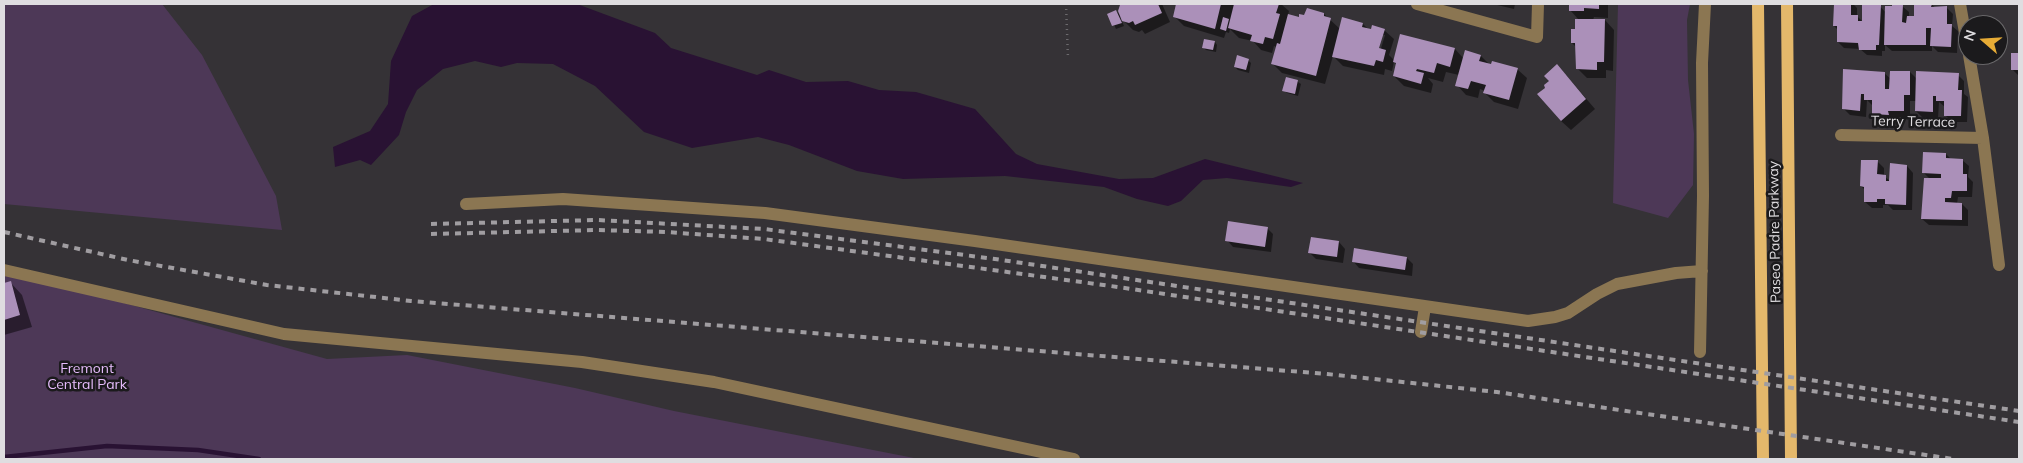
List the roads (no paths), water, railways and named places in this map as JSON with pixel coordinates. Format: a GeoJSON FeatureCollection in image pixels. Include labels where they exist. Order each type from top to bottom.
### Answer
{"type":"FeatureCollection","features":[{"type":"Feature","properties":{"kind":"main road","name":"Paseo Padre Parkway"},"geometry":{"type":"LineString","coordinates":[[1758,4],[1763,459]]}},
{"type":"Feature","properties":{"kind":"main road","name":"Paseo Padre Parkway"},"geometry":{"type":"LineString","coordinates":[[1787,4],[1791,459]]}},
{"type":"Feature","properties":{"kind":"street"},"geometry":{"type":"LineString","coordinates":[[1417,4],[1537,37],[1538,4]]}},
{"type":"Feature","properties":{"kind":"street"},"geometry":{"type":"LineString","coordinates":[[1700,352],[1702,82],[1705,4]]}},
{"type":"Feature","properties":{"kind":"street"},"geometry":{"type":"LineString","coordinates":[[1971,65],[1983,138],[1999,265]]}},
{"type":"Feature","properties":{"kind":"street","name":"Terry Terrace"},"geometry":{"type":"LineString","coordinates":[[1841,135],[1983,138]]}},
{"type":"Feature","properties":{"kind":"street"},"geometry":{"type":"LineString","coordinates":[[466,204],[563,199],[765,213],[975,241],[1514,320],[1542,320],[1568,313],[1616,284],[1676,272],[1702,270]]}},
{"type":"Feature","properties":{"kind":"street"},"geometry":{"type":"LineString","coordinates":[[4,270],[284,334],[582,362],[714,382],[1074,459]]}},
{"type":"Feature","properties":{"kind":"street"},"geometry":{"type":"LineString","coordinates":[[1421,332],[1425,307]]}},
{"type":"Feature","properties":{"kind":"waterway"},"geometry":{"type":"LineString","coordinates":[[4,457],[107,446],[198,450],[259,459]]}},
{"type":"Feature","properties":{"kind":"railway"},"geometry":{"type":"LineString","coordinates":[[431,224],[597,220],[764,229],[995,259],[2019,411]]}},
{"type":"Feature","properties":{"kind":"railway"},"geometry":{"type":"LineString","coordinates":[[431,234],[597,230],[666,232],[764,239],[1118,287],[2019,422]]}},
{"type":"Feature","properties":{"kind":"railway"},"geometry":{"type":"LineString","coordinates":[[4,232],[128,260],[267,285],[411,301],[1327,374],[1497,392],[1953,459]]}},
{"type":"Feature","properties":{"kind":"park label","name":"Fremont Central Park"},"geometry":{"type":"Point","coordinates":[87,378]}}]}
